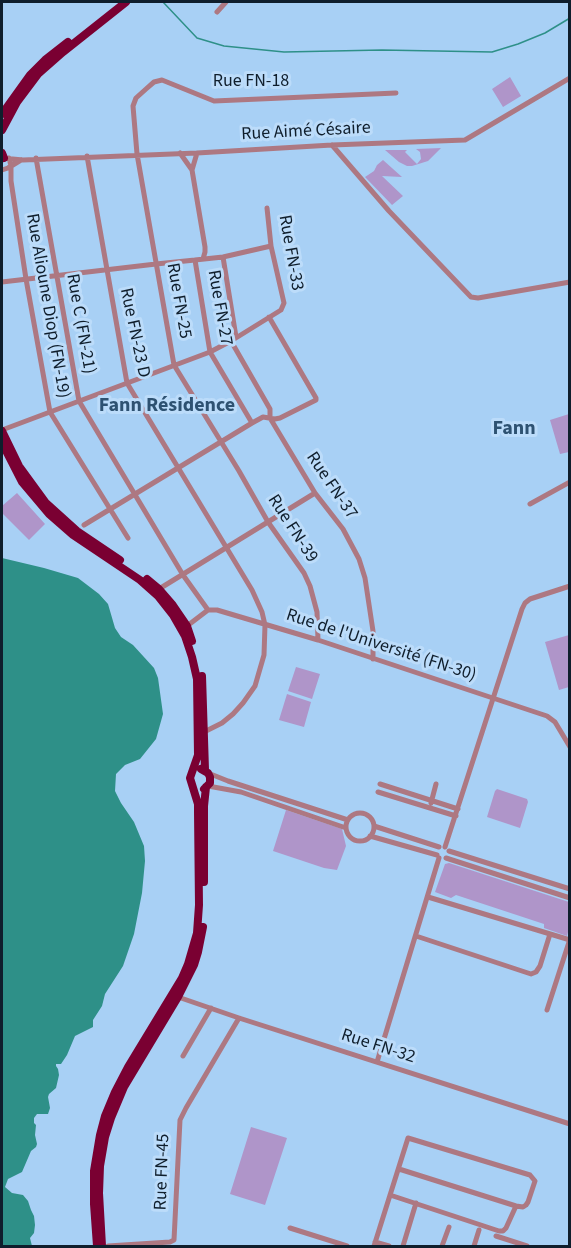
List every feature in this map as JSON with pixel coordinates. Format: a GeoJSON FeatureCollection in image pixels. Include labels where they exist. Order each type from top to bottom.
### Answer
{"type":"FeatureCollection","features":[{"type":"Feature","properties":{"kind":"highway"},"geometry":{"type":"LineString","coordinates":[[2,114],[27,78],[45,60],[118,2]]}},
{"type":"Feature","properties":{"kind":"highway"},"geometry":{"type":"LineString","coordinates":[[2,130],[17,102],[38,74],[126,2]]}},
{"type":"Feature","properties":{"kind":"highway"},"geometry":{"type":"LineString","coordinates":[[2,431],[28,480],[56,512],[77,531],[159,589],[172,604],[186,626],[198,658],[202,678],[206,771],[210,780],[204,806],[202,936],[194,965],[178,997],[124,1087],[111,1118],[100,1166],[102,1246]]}},
{"type":"Feature","properties":{"kind":"highway"},"geometry":{"type":"LineString","coordinates":[[2,443],[22,482],[45,510],[73,535],[134,575],[166,605],[179,624],[189,646],[197,679],[198,755],[190,781],[198,804],[199,905],[194,945],[182,978],[128,1067],[105,1116],[94,1171],[97,1246]]}},
{"type":"Feature","properties":{"kind":"highway"},"geometry":{"type":"LineString","coordinates":[[192,773],[198,770],[206,771]]}},
{"type":"Feature","properties":{"kind":"highway"},"geometry":{"type":"LineString","coordinates":[[193,787],[200,790],[207,786]]}},
{"type":"Feature","properties":{"kind":"street"},"geometry":{"type":"LineString","coordinates":[[217,12],[226,2]]}},
{"type":"Feature","properties":{"kind":"street","name":"Rue Aimé Césaire"},"geometry":{"type":"LineString","coordinates":[[25,159],[466,140],[570,78]]}},
{"type":"Feature","properties":{"kind":"street","name":"Rue FN-18"},"geometry":{"type":"LineString","coordinates":[[137,154],[133,106],[138,96],[157,81],[165,81],[214,101],[396,93]]}},
{"type":"Feature","properties":{"kind":"street"},"geometry":{"type":"LineString","coordinates":[[332,145],[389,211],[471,297],[478,298],[570,282]]}},
{"type":"Feature","properties":{"kind":"street"},"geometry":{"type":"LineString","coordinates":[[180,153],[192,170],[205,247],[202,260]]}},
{"type":"Feature","properties":{"kind":"street"},"geometry":{"type":"LineString","coordinates":[[192,170],[197,153]]}},
{"type":"Feature","properties":{"kind":"street","name":"Rue FN-25"},"geometry":{"type":"LineString","coordinates":[[137,154],[174,365],[221,442]]}},
{"type":"Feature","properties":{"kind":"street","name":"Rue FN-23 D"},"geometry":{"type":"LineString","coordinates":[[87,156],[127,383],[252,590],[265,625]]}},
{"type":"Feature","properties":{"kind":"street"},"geometry":{"type":"LineString","coordinates":[[4,157],[25,159]]}},
{"type":"Feature","properties":{"kind":"street","name":"Rue Alioune Diop (FN-19)"},"geometry":{"type":"LineString","coordinates":[[4,157],[11,166],[11,181],[26,279],[50,412],[128,538]]}},
{"type":"Feature","properties":{"kind":"street","name":"Rue C (FN-21)"},"geometry":{"type":"LineString","coordinates":[[36,158],[79,401],[183,575]]}},
{"type":"Feature","properties":{"kind":"street"},"geometry":{"type":"LineString","coordinates":[[2,170],[25,159]]}},
{"type":"Feature","properties":{"kind":"street","name":"Rue FN-33"},"geometry":{"type":"LineString","coordinates":[[267,208],[284,303],[280,310],[269,317]]}},
{"type":"Feature","properties":{"kind":"street"},"geometry":{"type":"LineString","coordinates":[[2,282],[195,261],[272,246]]}},
{"type":"Feature","properties":{"kind":"street"},"geometry":{"type":"LineString","coordinates":[[223,257],[234,339]]}},
{"type":"Feature","properties":{"kind":"street","name":"Rue FN-27"},"geometry":{"type":"LineString","coordinates":[[195,261],[210,352],[252,423]]}},
{"type":"Feature","properties":{"kind":"street"},"geometry":{"type":"LineString","coordinates":[[2,431],[210,352],[269,317],[316,400],[280,418],[263,417],[84,525]]}},
{"type":"Feature","properties":{"kind":"street","name":"Rue FN-37"},"geometry":{"type":"LineString","coordinates":[[234,339],[270,409],[270,418],[315,493],[343,529],[359,559],[365,578],[373,631],[373,659]]}},
{"type":"Feature","properties":{"kind":"street","name":"Rue FN-39"},"geometry":{"type":"LineString","coordinates":[[221,442],[268,522],[304,573],[317,612],[318,640]]}},
{"type":"Feature","properties":{"kind":"street"},"geometry":{"type":"LineString","coordinates":[[530,504],[570,482]]}},
{"type":"Feature","properties":{"kind":"street"},"geometry":{"type":"LineString","coordinates":[[159,589],[315,493]]}},
{"type":"Feature","properties":{"kind":"street"},"geometry":{"type":"LineString","coordinates":[[183,575],[208,610],[186,626]]}},
{"type":"Feature","properties":{"kind":"street"},"geometry":{"type":"LineString","coordinates":[[445,849],[518,617],[525,603],[534,597],[570,586]]}},
{"type":"Feature","properties":{"kind":"street","name":"Rue de l'Université (FN-30)"},"geometry":{"type":"LineString","coordinates":[[208,610],[217,610],[318,640],[551,717],[570,747]]}},
{"type":"Feature","properties":{"kind":"street"},"geometry":{"type":"LineString","coordinates":[[204,732],[222,723],[233,714],[255,686],[264,655],[265,625]]}},
{"type":"Feature","properties":{"kind":"street"},"geometry":{"type":"LineString","coordinates":[[206,771],[228,781],[348,820]]}},
{"type":"Feature","properties":{"kind":"street"},"geometry":{"type":"LineString","coordinates":[[380,784],[458,808]]}},
{"type":"Feature","properties":{"kind":"street"},"geometry":{"type":"LineString","coordinates":[[429,808],[436,784]]}},
{"type":"Feature","properties":{"kind":"street"},"geometry":{"type":"LineString","coordinates":[[207,786],[241,792],[346,828]]}},
{"type":"Feature","properties":{"kind":"street"},"geometry":{"type":"LineString","coordinates":[[395,797],[397,790]]}},
{"type":"Feature","properties":{"kind":"street"},"geometry":{"type":"LineString","coordinates":[[378,792],[456,816]]}},
{"type":"Feature","properties":{"kind":"street"},"geometry":{"type":"LineString","coordinates":[[416,803],[418,796]]}},
{"type":"Feature","properties":{"kind":"street"},"geometry":{"type":"LineString","coordinates":[[361,813],[368,816],[374,826],[370,836],[362,840],[354,839],[346,828],[348,820],[354,814],[361,813]]}},
{"type":"Feature","properties":{"kind":"street"},"geometry":{"type":"LineString","coordinates":[[374,826],[570,889]]}},
{"type":"Feature","properties":{"kind":"street"},"geometry":{"type":"LineString","coordinates":[[370,836],[570,898]]}},
{"type":"Feature","properties":{"kind":"street"},"geometry":{"type":"LineString","coordinates":[[441,857],[437,851],[445,849]]}},
{"type":"Feature","properties":{"kind":"street"},"geometry":{"type":"LineString","coordinates":[[441,857],[449,855],[445,849]]}},
{"type":"Feature","properties":{"kind":"street"},"geometry":{"type":"LineString","coordinates":[[377,1062],[441,857]]}},
{"type":"Feature","properties":{"kind":"street"},"geometry":{"type":"LineString","coordinates":[[428,897],[569,940],[547,1010]]}},
{"type":"Feature","properties":{"kind":"street"},"geometry":{"type":"LineString","coordinates":[[416,936],[531,974],[536,972],[540,966],[550,934]]}},
{"type":"Feature","properties":{"kind":"street","name":"Rue FN-32"},"geometry":{"type":"LineString","coordinates":[[178,997],[570,1124]]}},
{"type":"Feature","properties":{"kind":"street"},"geometry":{"type":"LineString","coordinates":[[183,1056],[211,1008]]}},
{"type":"Feature","properties":{"kind":"street","name":"Rue FN-45"},"geometry":{"type":"LineString","coordinates":[[108,1246],[174,1240],[180,1120],[239,1018]]}},
{"type":"Feature","properties":{"kind":"street"},"geometry":{"type":"LineString","coordinates":[[388,1246],[374,1244],[408,1138],[530,1175],[535,1180],[528,1202],[523,1207],[399,1168]]}},
{"type":"Feature","properties":{"kind":"street"},"geometry":{"type":"LineString","coordinates":[[390,1195],[499,1231],[506,1228],[516,1206]]}},
{"type":"Feature","properties":{"kind":"street"},"geometry":{"type":"LineString","coordinates":[[403,1246],[416,1203]]}},
{"type":"Feature","properties":{"kind":"street"},"geometry":{"type":"LineString","coordinates":[[442,1246],[449,1227]]}},
{"type":"Feature","properties":{"kind":"street"},"geometry":{"type":"LineString","coordinates":[[290,1228],[326,1243],[347,1246]]}},
{"type":"Feature","properties":{"kind":"street"},"geometry":{"type":"LineString","coordinates":[[474,1246],[479,1230]]}},
{"type":"Feature","properties":{"kind":"street"},"geometry":{"type":"LineString","coordinates":[[496,1236],[526,1246]]}},
{"type":"Feature","properties":{"kind":"shaded area"},"geometry":{"type":"Polygon","coordinates":[[[510,77],[521,96],[503,107],[492,89],[510,77]]]}},
{"type":"Feature","properties":{"kind":"shaded area"},"geometry":{"type":"Polygon","coordinates":[[[441,148],[428,161],[412,166],[399,162],[385,150],[407,150],[405,152],[417,164],[421,159],[420,152],[416,149],[441,148]]]}},
{"type":"Feature","properties":{"kind":"shaded area"},"geometry":{"type":"Polygon","coordinates":[[[383,160],[402,177],[382,176],[403,196],[392,205],[365,177],[374,171],[383,160]]]}},
{"type":"Feature","properties":{"kind":"shaded area"},"geometry":{"type":"Polygon","coordinates":[[[569,414],[569,452],[560,454],[550,420],[569,414]]]}},
{"type":"Feature","properties":{"kind":"shaded area"},"geometry":{"type":"Polygon","coordinates":[[[17,493],[45,524],[29,540],[2,513],[2,506],[17,493]]]}},
{"type":"Feature","properties":{"kind":"shaded area"},"geometry":{"type":"Polygon","coordinates":[[[2,558],[78,578],[99,594],[108,604],[115,628],[121,637],[133,645],[154,668],[158,678],[163,714],[156,739],[140,759],[125,765],[116,774],[115,791],[134,822],[144,846],[142,893],[134,934],[123,966],[105,994],[102,1006],[93,1020],[93,1027],[75,1036],[61,1064],[56,1064],[59,1075],[56,1088],[48,1097],[50,1108],[48,1114],[37,1114],[34,1118],[36,1147],[31,1151],[22,1172],[8,1179],[5,1187],[12,1193],[23,1195],[28,1201],[35,1225],[34,1233],[30,1238],[32,1246],[2,1246],[2,558]]]}},
{"type":"Feature","properties":{"kind":"shaded area"},"geometry":{"type":"Polygon","coordinates":[[[569,635],[569,687],[559,690],[545,642],[569,635]]]}},
{"type":"Feature","properties":{"kind":"shaded area"},"geometry":{"type":"Polygon","coordinates":[[[296,667],[320,674],[312,699],[288,691],[296,667]]]}},
{"type":"Feature","properties":{"kind":"shaded area"},"geometry":{"type":"Polygon","coordinates":[[[287,694],[311,702],[304,727],[279,720],[287,694]]]}},
{"type":"Feature","properties":{"kind":"shaded area"},"geometry":{"type":"Polygon","coordinates":[[[497,789],[527,799],[520,828],[487,817],[497,789]]]}},
{"type":"Feature","properties":{"kind":"shaded area"},"geometry":{"type":"Polygon","coordinates":[[[286,810],[342,829],[346,846],[337,870],[273,851],[286,810]]]}},
{"type":"Feature","properties":{"kind":"shaded area"},"geometry":{"type":"Polygon","coordinates":[[[449,863],[569,902],[567,936],[544,928],[544,924],[456,895],[451,898],[435,892],[445,864],[449,863]]]}},
{"type":"Feature","properties":{"kind":"shaded area"},"geometry":{"type":"Polygon","coordinates":[[[251,1127],[287,1138],[265,1205],[230,1194],[251,1127]]]}},
{"type":"Feature","properties":{"kind":"waterway"},"geometry":{"type":"LineString","coordinates":[[163,2],[197,38],[224,46],[284,52],[382,50],[492,52],[545,33],[570,18]]}},
{"type":"Feature","properties":{"kind":"district","name":"Fann Résidence"},"geometry":{"type":"Point","coordinates":[167,407]}},
{"type":"Feature","properties":{"kind":"district","name":"Fann"},"geometry":{"type":"Point","coordinates":[514,430]}}]}
